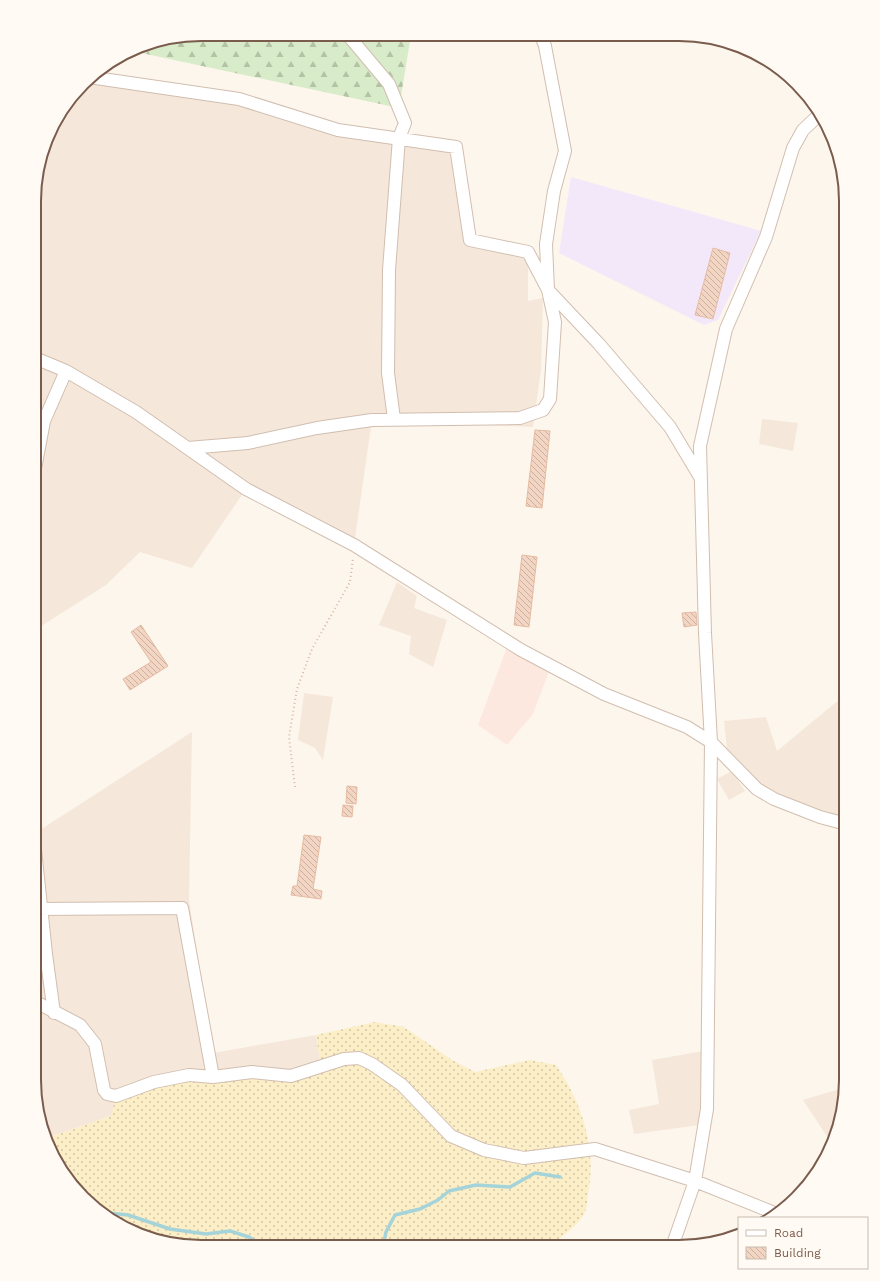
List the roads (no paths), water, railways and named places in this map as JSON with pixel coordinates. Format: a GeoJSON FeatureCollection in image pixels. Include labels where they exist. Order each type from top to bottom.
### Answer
{"type":"FeatureCollection","features":[{"type":"Feature","properties":{"kind":"street"},"geometry":{"type":"LineString","coordinates":[[353,41],[389,84],[405,123],[399,138],[389,270],[388,373],[394,419]]}},
{"type":"Feature","properties":{"kind":"street"},"geometry":{"type":"LineString","coordinates":[[188,448],[248,443],[317,428],[372,420],[520,418],[543,410],[550,400],[556,322],[548,290],[546,244],[554,191],[565,150],[543,41]]}},
{"type":"Feature","properties":{"kind":"street"},"geometry":{"type":"LineString","coordinates":[[98,78],[238,99],[338,130],[456,147],[470,240],[528,252],[548,290],[599,344],[670,427],[701,478]]}},
{"type":"Feature","properties":{"kind":"street"},"geometry":{"type":"LineString","coordinates":[[674,1240],[695,1181],[707,1109],[710,742],[705,633],[700,446],[726,329],[766,237],[793,148],[803,130],[816,118]]}},
{"type":"Feature","properties":{"kind":"street"},"geometry":{"type":"LineString","coordinates":[[41,361],[66,371],[136,412],[246,489],[354,545],[521,650],[604,694],[688,727],[710,742],[757,789],[774,799],[820,817],[839,822]]}},
{"type":"Feature","properties":{"kind":"street"},"geometry":{"type":"LineString","coordinates":[[41,433],[44,421],[66,371]]}},
{"type":"Feature","properties":{"kind":"street"},"geometry":{"type":"LineString","coordinates":[[41,909],[182,908],[212,1077]]}},
{"type":"Feature","properties":{"kind":"street"},"geometry":{"type":"LineString","coordinates":[[41,926],[46,954],[45,1010],[80,1025],[95,1044],[104,1090],[107,1094],[116,1096],[154,1082],[189,1075],[212,1077],[252,1072],[291,1076],[344,1059],[359,1058],[372,1064],[402,1085],[451,1136],[484,1150],[524,1158],[595,1149],[695,1181],[770,1211]]}},
{"type":"Feature","properties":{"kind":"waterway"},"geometry":{"type":"LineString","coordinates":[[384,1240],[386,1232],[395,1215],[420,1209],[438,1200],[449,1191],[476,1185],[510,1187],[535,1173],[560,1177]]}},
{"type":"Feature","properties":{"kind":"waterway"},"geometry":{"type":"LineString","coordinates":[[113,1213],[128,1215],[170,1229],[206,1234],[230,1231],[249,1237],[253,1240]]}}]}
